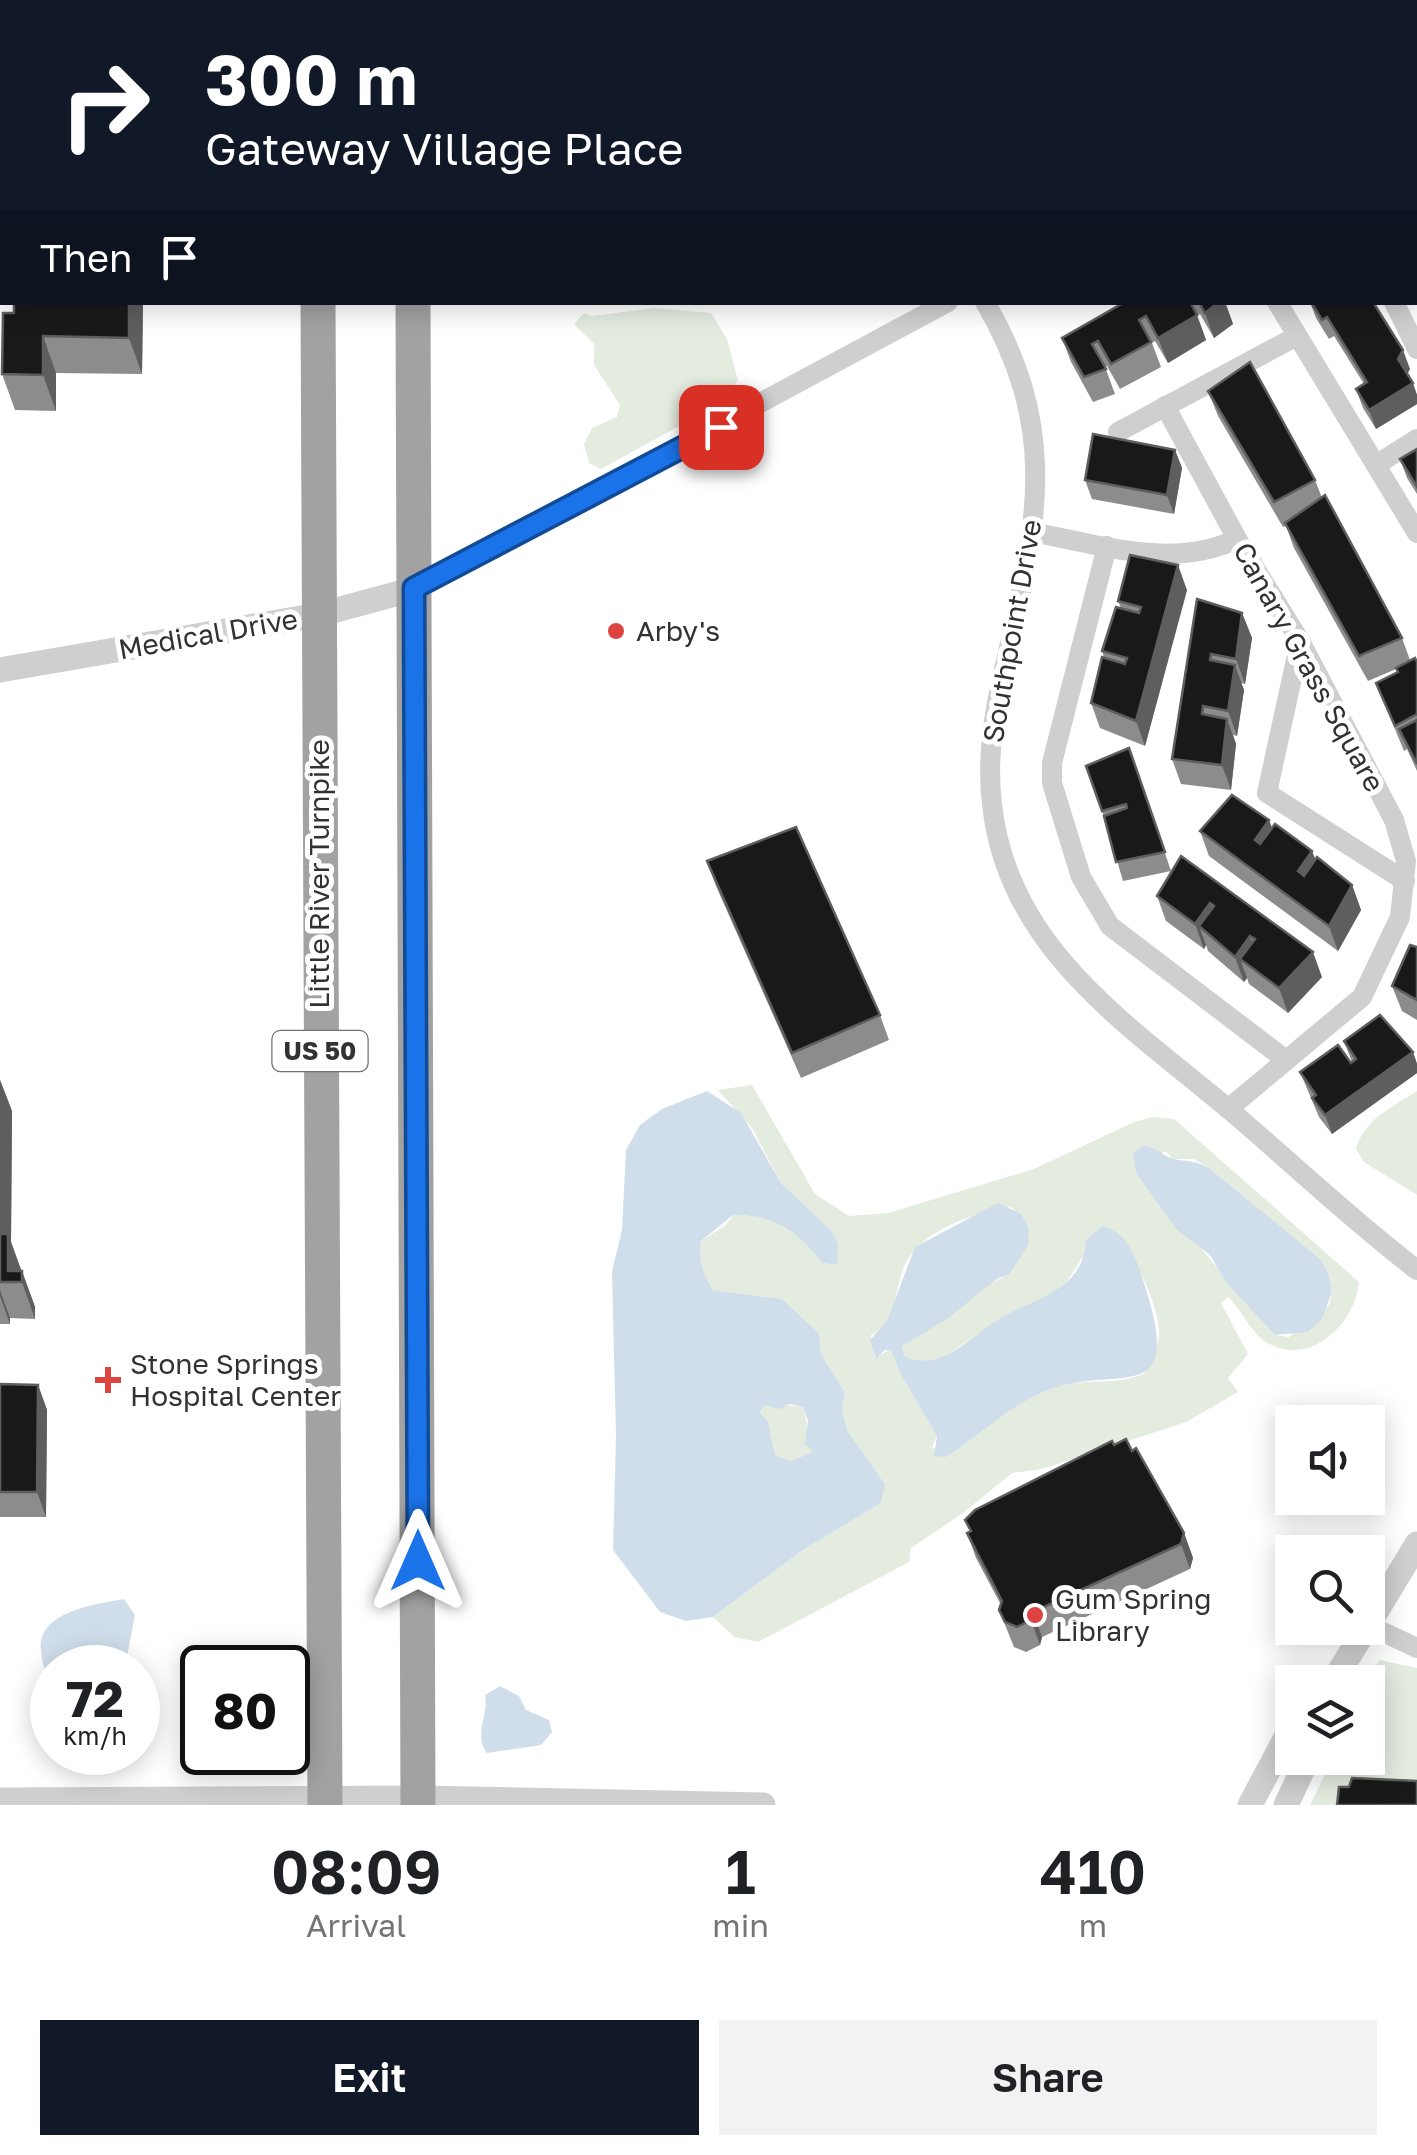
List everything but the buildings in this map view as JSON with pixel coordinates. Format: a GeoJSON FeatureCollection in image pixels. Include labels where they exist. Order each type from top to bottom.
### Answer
{"type":"FeatureCollection","features":[{"type":"Feature","properties":{"kind":"highway","name":"Little River Turnpike"},"geometry":{"type":"LineString","coordinates":[[318,305],[325,1802]]}},
{"type":"Feature","properties":{"kind":"highway"},"geometry":{"type":"LineString","coordinates":[[413,305],[419,1801]]}},
{"type":"Feature","properties":{"kind":"street"},"geometry":{"type":"LineString","coordinates":[[414,588],[942,305]]}},
{"type":"Feature","properties":{"kind":"street","name":"Southpoint Drive"},"geometry":{"type":"LineString","coordinates":[[987,305],[1014,358],[1034,427],[1038,465],[1031,532],[990,751],[992,807],[1008,865],[1032,916],[1098,1004],[1417,1270]]}},
{"type":"Feature","properties":{"kind":"street"},"geometry":{"type":"LineString","coordinates":[[1279,305],[1417,533]]}},
{"type":"Feature","properties":{"kind":"street"},"geometry":{"type":"LineString","coordinates":[[1395,305],[1417,349]]}},
{"type":"Feature","properties":{"kind":"street"},"geometry":{"type":"LineString","coordinates":[[1118,432],[1297,336]]}},
{"type":"Feature","properties":{"kind":"street","name":"Canary Grass Square"},"geometry":{"type":"LineString","coordinates":[[1166,406],[1237,539],[1300,641],[1398,830],[1405,852],[1406,881],[1400,916],[1372,982],[1339,1020],[1228,1109]]}},
{"type":"Feature","properties":{"kind":"street"},"geometry":{"type":"LineString","coordinates":[[1376,465],[1417,440]]}},
{"type":"Feature","properties":{"kind":"street"},"geometry":{"type":"LineString","coordinates":[[1031,532],[1183,556],[1210,552],[1237,539]]}},
{"type":"Feature","properties":{"kind":"street"},"geometry":{"type":"LineString","coordinates":[[1106,546],[1052,763],[1052,783],[1081,877],[1110,926],[1286,1060]]}},
{"type":"Feature","properties":{"kind":"street","name":"Medical Drive"},"geometry":{"type":"LineString","coordinates":[[0,670],[318,615],[414,588]]}},
{"type":"Feature","properties":{"kind":"street"},"geometry":{"type":"LineString","coordinates":[[1300,641],[1267,793],[1406,881]]}},
{"type":"Feature","properties":{"kind":"street"},"geometry":{"type":"LineString","coordinates":[[1385,1596],[1417,1544]]}},
{"type":"Feature","properties":{"kind":"street"},"geometry":{"type":"LineString","coordinates":[[1385,1634],[1417,1648]]}},
{"type":"Feature","properties":{"kind":"street"},"geometry":{"type":"LineString","coordinates":[[1250,1805],[1275,1758]]}},
{"type":"Feature","properties":{"kind":"street"},"geometry":{"type":"LineString","coordinates":[[1286,1805],[1300,1775]]}},
{"type":"Feature","properties":{"kind":"street"},"geometry":{"type":"LineString","coordinates":[[0,1800],[763,1805]]}},
{"type":"Feature","properties":{"kind":"shaded area"},"geometry":{"type":"Polygon","coordinates":[[[655,308],[711,313],[727,339],[738,381],[692,419],[601,469],[589,463],[584,444],[592,428],[617,417],[620,405],[594,365],[594,344],[574,324],[584,313],[592,316],[655,308]]]}},
{"type":"Feature","properties":{"kind":"shaded area"},"geometry":{"type":"Polygon","coordinates":[[[752,1085],[815,1194],[849,1216],[888,1213],[1034,1169],[1132,1123],[1152,1117],[1174,1119],[1359,1282],[1355,1298],[1348,1314],[1326,1339],[1296,1350],[1279,1348],[1263,1340],[1228,1297],[1221,1303],[1248,1354],[1228,1378],[1238,1392],[1186,1422],[1042,1469],[1012,1473],[911,1548],[909,1562],[758,1642],[734,1637],[713,1617],[803,1550],[881,1503],[885,1484],[848,1432],[842,1410],[845,1393],[821,1354],[819,1333],[782,1299],[712,1290],[698,1259],[701,1241],[726,1225],[733,1215],[748,1215],[784,1227],[822,1263],[837,1265],[831,1230],[781,1183],[752,1128],[718,1090],[752,1085]],[[1165,1151],[1136,1173],[1275,1335],[1289,1337],[1329,1305],[1332,1292],[1321,1261],[1209,1168],[1194,1159],[1173,1159],[1165,1151]],[[1011,1207],[954,1223],[917,1248],[903,1268],[887,1321],[871,1335],[875,1358],[891,1349],[900,1373],[937,1436],[932,1447],[945,1457],[1043,1392],[1145,1373],[1158,1340],[1155,1309],[1142,1275],[1123,1243],[1103,1226],[1062,1289],[1047,1299],[1000,1319],[943,1358],[919,1364],[904,1356],[901,1346],[985,1287],[1009,1275],[1029,1227],[1011,1207]]]}},
{"type":"Feature","properties":{"kind":"shaded area"},"geometry":{"type":"Polygon","coordinates":[[[1417,1091],[1417,1195],[1364,1162],[1356,1149],[1372,1122],[1417,1091]]]}},
{"type":"Feature","properties":{"kind":"shaded area"},"geometry":{"type":"Polygon","coordinates":[[[765,1405],[803,1406],[813,1452],[791,1461],[775,1455],[768,1421],[760,1414],[765,1405]]]}},
{"type":"Feature","properties":{"kind":"shaded area"},"geometry":{"type":"Polygon","coordinates":[[[1379,1660],[1417,1668],[1417,1805],[1310,1805],[1325,1775],[1385,1775],[1385,1665],[1377,1665],[1379,1660]]]}},
{"type":"Feature","properties":{"kind":"water"},"geometry":{"type":"Polygon","coordinates":[[[707,1091],[741,1113],[781,1183],[831,1230],[838,1244],[837,1265],[822,1263],[784,1227],[761,1218],[733,1215],[701,1241],[701,1261],[713,1290],[782,1299],[819,1333],[821,1354],[845,1393],[842,1410],[848,1432],[885,1484],[881,1503],[803,1550],[713,1617],[686,1621],[660,1612],[613,1550],[616,1437],[612,1271],[622,1230],[626,1150],[640,1125],[662,1109],[707,1091]],[[790,1404],[779,1409],[765,1405],[760,1413],[768,1421],[775,1455],[791,1461],[813,1452],[805,1444],[808,1421],[803,1407],[790,1404]]]}},
{"type":"Feature","properties":{"kind":"water"},"geometry":{"type":"Polygon","coordinates":[[[1142,1146],[1209,1168],[1321,1260],[1332,1292],[1322,1319],[1308,1332],[1275,1335],[1226,1282],[1210,1255],[1178,1231],[1136,1173],[1133,1153],[1142,1146]]]}},
{"type":"Feature","properties":{"kind":"water"},"geometry":{"type":"Polygon","coordinates":[[[998,1203],[1021,1214],[1029,1228],[1028,1245],[1009,1275],[998,1278],[947,1319],[902,1346],[904,1356],[917,1360],[942,1357],[999,1319],[1055,1291],[1076,1271],[1086,1240],[1103,1226],[1120,1235],[1135,1258],[1155,1326],[1156,1352],[1149,1368],[1136,1376],[1068,1384],[1041,1393],[946,1457],[934,1456],[937,1436],[891,1350],[885,1350],[876,1359],[870,1340],[887,1321],[915,1247],[998,1203]]]}},
{"type":"Feature","properties":{"kind":"water"},"geometry":{"type":"Polygon","coordinates":[[[124,1599],[135,1615],[129,1645],[41,1645],[48,1626],[58,1618],[124,1599]]]}},
{"type":"Feature","properties":{"kind":"water"},"geometry":{"type":"Polygon","coordinates":[[[500,1686],[519,1696],[526,1710],[549,1720],[552,1732],[541,1745],[487,1753],[481,1738],[485,1695],[500,1686]]]}},
{"type":"Feature","properties":{"kind":"place","name":"Arby's"},"geometry":{"type":"Point","coordinates":[616,631]}},
{"type":"Feature","properties":{"kind":"place","name":"Stone Springs Hospital Center"},"geometry":{"type":"Point","coordinates":[108,1380]}},
{"type":"Feature","properties":{"kind":"place","name":"Gum Spring Library"},"geometry":{"type":"Point","coordinates":[1035,1615]}},
{"type":"Feature","properties":{"kind":"route"},"geometry":{"type":"LineString","coordinates":[[418,1561],[414,588],[721,427]]}}]}
